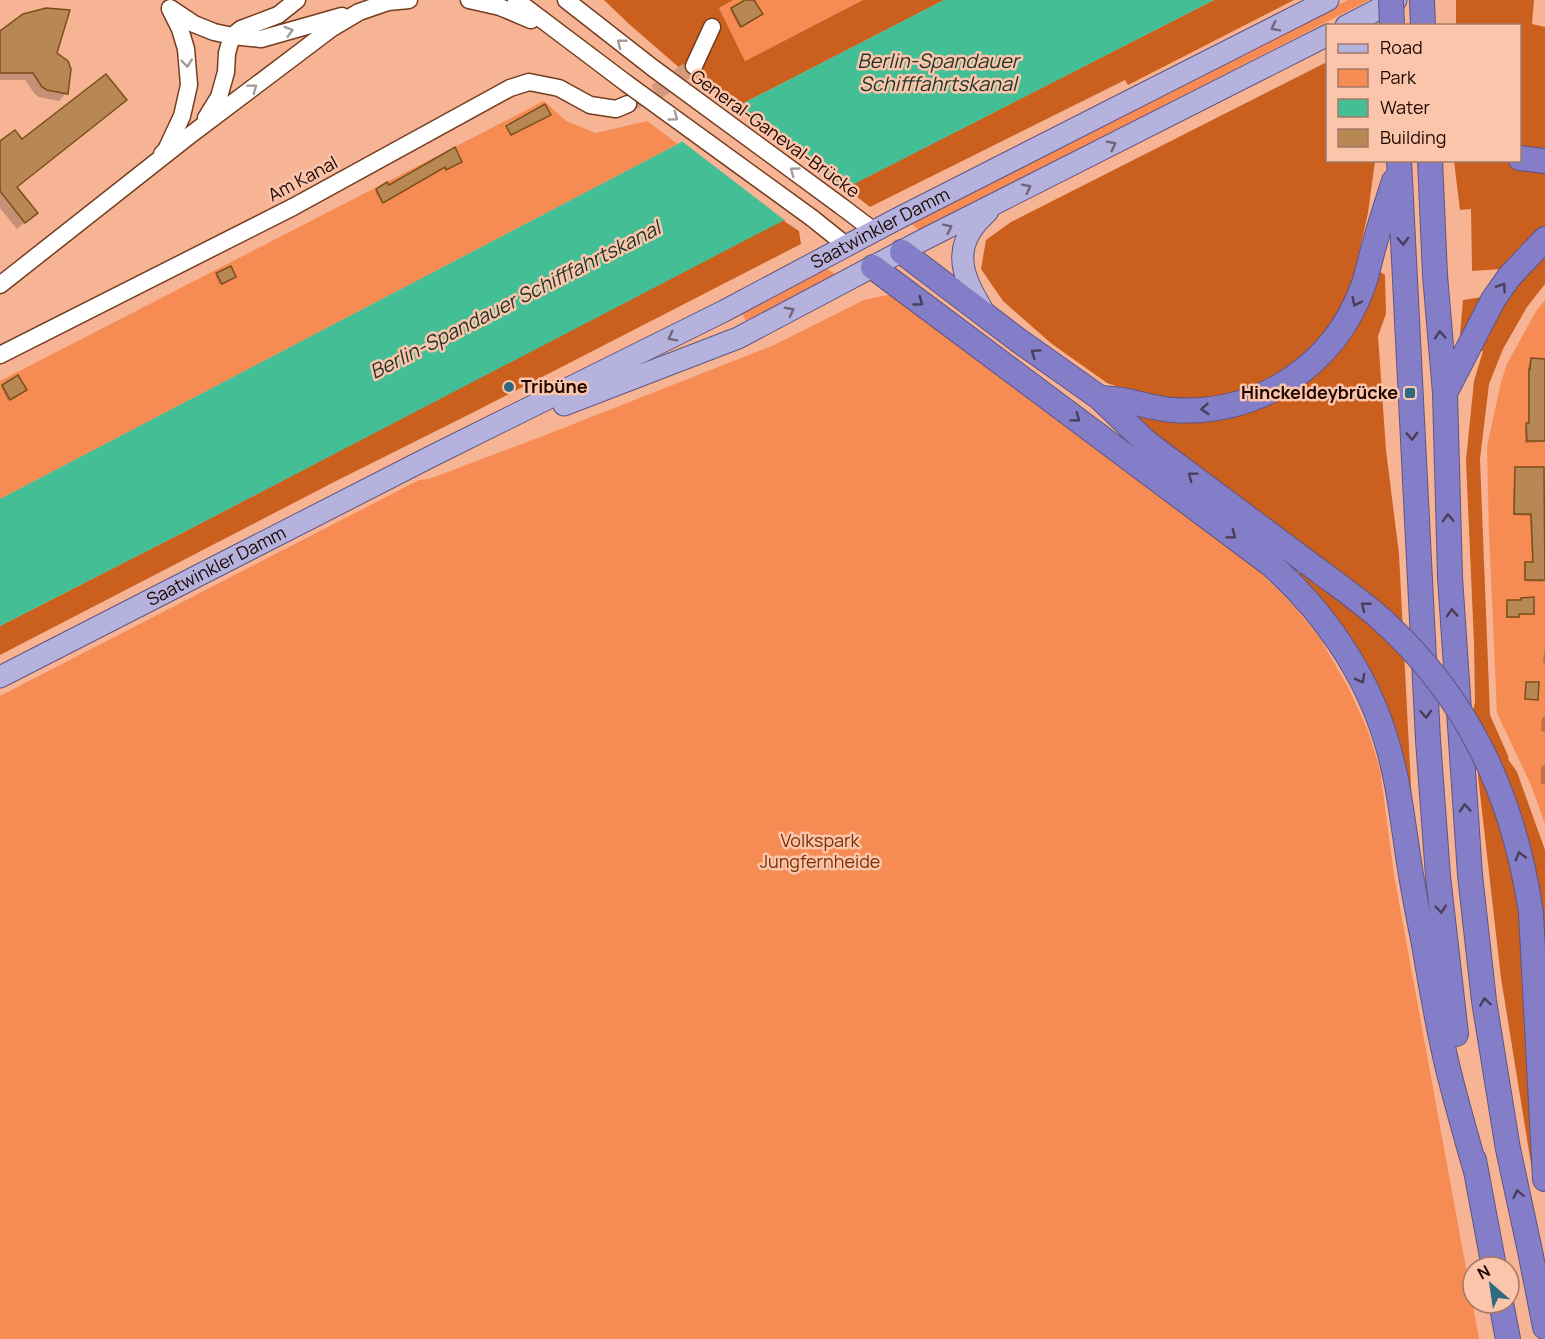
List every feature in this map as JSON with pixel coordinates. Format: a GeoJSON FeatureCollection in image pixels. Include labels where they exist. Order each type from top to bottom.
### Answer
{"type":"FeatureCollection","features":[{"type":"Feature","properties":{"kind":"highway"},"geometry":{"type":"LineString","coordinates":[[1391,0],[1392,24]]}},
{"type":"Feature","properties":{"kind":"highway"},"geometry":{"type":"LineString","coordinates":[[1521,158],[1545,161]]}},
{"type":"Feature","properties":{"kind":"highway"},"geometry":{"type":"LineString","coordinates":[[1100,398],[1172,410],[1204,410],[1242,403],[1258,397],[1308,368],[1341,330],[1363,286],[1399,162]]}},
{"type":"Feature","properties":{"kind":"highway"},"geometry":{"type":"LineString","coordinates":[[1399,162],[1421,622],[1438,876],[1453,1016],[1492,1255]]}},
{"type":"Feature","properties":{"kind":"highway"},"geometry":{"type":"LineString","coordinates":[[1430,162],[1445,393],[1450,577],[1470,875],[1484,1001],[1508,1149],[1538,1242],[1545,1327]]}},
{"type":"Feature","properties":{"kind":"highway"},"geometry":{"type":"LineString","coordinates":[[1445,393],[1493,300],[1509,277],[1545,239]]}},
{"type":"Feature","properties":{"kind":"highway"},"geometry":{"type":"LineString","coordinates":[[902,252],[1018,340],[1100,398],[1146,442],[1380,618],[1411,649],[1450,696],[1477,739],[1497,781],[1526,876],[1531,913],[1545,1179]]}},
{"type":"Feature","properties":{"kind":"highway"},"geometry":{"type":"LineString","coordinates":[[873,267],[1269,563],[1306,599],[1341,645],[1371,699],[1395,772],[1408,858],[1448,1068],[1477,1175]]}},
{"type":"Feature","properties":{"kind":"highway"},"geometry":{"type":"LineString","coordinates":[[1504,1315],[1509,1339]]}},
{"type":"Feature","properties":{"kind":"main road","name":"Saatwinkler Damm"},"geometry":{"type":"LineString","coordinates":[[0,678],[432,456],[724,311],[874,231],[1328,0]]}},
{"type":"Feature","properties":{"kind":"main road"},"geometry":{"type":"LineString","coordinates":[[1350,24],[1395,0]]}},
{"type":"Feature","properties":{"kind":"main road","name":"Saatwinkler Damm"},"geometry":{"type":"LineString","coordinates":[[432,456],[738,338],[1326,36]]}},
{"type":"Feature","properties":{"kind":"main road"},"geometry":{"type":"LineString","coordinates":[[986,315],[966,279],[963,249],[974,226],[995,204]]}},
{"type":"Feature","properties":{"kind":"main road"},"geometry":{"type":"LineString","coordinates":[[874,231],[902,252]]}},
{"type":"Feature","properties":{"kind":"main road"},"geometry":{"type":"LineString","coordinates":[[847,246],[873,267]]}},
{"type":"Feature","properties":{"kind":"main road"},"geometry":{"type":"LineString","coordinates":[[724,311],[738,338]]}},
{"type":"Feature","properties":{"kind":"street"},"geometry":{"type":"LineString","coordinates":[[189,136],[210,114],[219,97],[232,36],[241,29],[278,15],[297,0]]}},
{"type":"Feature","properties":{"kind":"street"},"geometry":{"type":"LineString","coordinates":[[143,174],[166,150],[182,116],[189,85],[186,49],[170,8],[194,24],[214,32],[261,39],[388,2],[409,0]]}},
{"type":"Feature","properties":{"kind":"street"},"geometry":{"type":"LineString","coordinates":[[469,0],[500,7],[526,17],[569,40]]}},
{"type":"Feature","properties":{"kind":"street"},"geometry":{"type":"LineString","coordinates":[[516,0],[847,246]]}},
{"type":"Feature","properties":{"kind":"street","name":"General-Ganeval-Brücke"},"geometry":{"type":"LineString","coordinates":[[566,0],[653,68],[874,231]]}},
{"type":"Feature","properties":{"kind":"street"},"geometry":{"type":"LineString","coordinates":[[569,40],[588,18],[579,0]]}},
{"type":"Feature","properties":{"kind":"street"},"geometry":{"type":"LineString","coordinates":[[0,285],[189,136],[332,28],[359,12],[388,2]]}},
{"type":"Feature","properties":{"kind":"street"},"geometry":{"type":"LineString","coordinates":[[694,66],[712,27]]}},
{"type":"Feature","properties":{"kind":"street","name":"Am Kanal"},"geometry":{"type":"LineString","coordinates":[[0,355],[293,207],[510,88],[530,82],[559,88],[590,105],[616,109],[628,104]]}},
{"type":"Feature","properties":{"kind":"green space"},"geometry":{"type":"Polygon","coordinates":[[[733,0],[863,0],[745,61],[719,8],[733,0]]]}},
{"type":"Feature","properties":{"kind":"green space"},"geometry":{"type":"Polygon","coordinates":[[[1348,0],[1369,0],[920,231],[911,223],[1348,0]]]}},
{"type":"Feature","properties":{"kind":"green space"},"geometry":{"type":"Polygon","coordinates":[[[544,101],[566,121],[596,133],[647,121],[678,144],[0,499],[0,381],[544,101]]]}},
{"type":"Feature","properties":{"kind":"green space"},"geometry":{"type":"Polygon","coordinates":[[[826,268],[835,274],[746,321],[741,311],[826,268]]]}},
{"type":"Feature","properties":{"kind":"green space","name":"Volkspark Jungfernheide"},"geometry":{"type":"Polygon","coordinates":[[[892,294],[1259,571],[1292,604],[1319,637],[1347,685],[1367,728],[1380,769],[1394,875],[1464,1255],[1461,1255],[1461,1315],[1475,1315],[1479,1339],[0,1339],[0,696],[419,480],[429,479],[538,438],[774,345],[864,300],[892,294]]]}},
{"type":"Feature","properties":{"kind":"green space"},"geometry":{"type":"Polygon","coordinates":[[[1545,300],[1545,824],[1531,785],[1497,713],[1487,447],[1507,364],[1536,311],[1545,300]]]}},
{"type":"Feature","properties":{"kind":"shaded area"},"geometry":{"type":"Polygon","coordinates":[[[604,0],[733,0],[719,8],[745,61],[863,0],[944,0],[736,107],[682,70],[604,0]]]}},
{"type":"Feature","properties":{"kind":"shaded area"},"geometry":{"type":"Polygon","coordinates":[[[1214,0],[1294,0],[1128,85],[1125,80],[870,207],[847,189],[784,221],[799,231],[801,244],[0,655],[0,626],[773,225],[1214,0]]]}},
{"type":"Feature","properties":{"kind":"shaded area"},"geometry":{"type":"Polygon","coordinates":[[[1456,0],[1534,0],[1532,24],[1545,27],[1545,284],[1527,307],[1503,349],[1489,384],[1480,459],[1490,715],[1508,759],[1517,772],[1545,850],[1545,1170],[1532,1170],[1501,978],[1473,712],[1475,702],[1474,643],[1466,460],[1474,381],[1483,351],[1459,347],[1463,300],[1482,297],[1501,269],[1472,271],[1471,209],[1460,210],[1454,162],[1521,162],[1521,24],[1456,24],[1456,0]]]}},
{"type":"Feature","properties":{"kind":"shaded area"},"geometry":{"type":"Polygon","coordinates":[[[1326,63],[1326,162],[1375,162],[1368,213],[1358,258],[1385,275],[1386,314],[1378,336],[1386,450],[1399,554],[1413,825],[1404,781],[1297,577],[1311,554],[1138,422],[1145,396],[1107,383],[1052,344],[1003,301],[981,269],[986,240],[1011,222],[1326,63]]]}},
{"type":"Feature","properties":{"kind":"water","name":"Berlin-Spandauer Schifffahrtskanal"},"geometry":{"type":"Polygon","coordinates":[[[944,0],[1214,0],[0,626],[0,499],[678,144],[736,107],[944,0]]]}},
{"type":"Feature","properties":{"kind":"pier"},"geometry":{"type":"Polygon","coordinates":[[[734,104],[848,190],[787,222],[679,139],[734,104]]]}},
{"type":"Feature","properties":{"kind":"building"},"geometry":{"type":"Polygon","coordinates":[[[745,0],[754,0],[763,14],[741,27],[731,8],[745,0]]]}},
{"type":"Feature","properties":{"kind":"building"},"geometry":{"type":"Polygon","coordinates":[[[46,8],[70,10],[57,53],[68,61],[71,69],[68,94],[42,87],[33,73],[0,73],[0,31],[23,14],[46,8]]]}},
{"type":"Feature","properties":{"kind":"building"},"geometry":{"type":"Polygon","coordinates":[[[106,74],[127,100],[17,187],[38,213],[25,223],[0,191],[0,141],[15,130],[22,139],[106,74]]]}},
{"type":"Feature","properties":{"kind":"building"},"geometry":{"type":"Polygon","coordinates":[[[545,104],[551,115],[511,135],[506,126],[545,104]]]}},
{"type":"Feature","properties":{"kind":"building"},"geometry":{"type":"Polygon","coordinates":[[[455,147],[462,162],[446,170],[445,167],[383,203],[376,189],[387,182],[389,185],[455,147]]]}},
{"type":"Feature","properties":{"kind":"building"},"geometry":{"type":"Polygon","coordinates":[[[231,266],[236,277],[222,284],[216,273],[231,266]]]}},
{"type":"Feature","properties":{"kind":"building"},"geometry":{"type":"Polygon","coordinates":[[[1531,358],[1545,359],[1545,441],[1527,441],[1526,423],[1529,423],[1531,358]]]}},
{"type":"Feature","properties":{"kind":"building"},"geometry":{"type":"Polygon","coordinates":[[[18,375],[27,390],[10,400],[2,385],[18,375]]]}},
{"type":"Feature","properties":{"kind":"building"},"geometry":{"type":"Polygon","coordinates":[[[1515,467],[1544,467],[1545,580],[1525,580],[1525,562],[1533,562],[1531,514],[1514,514],[1515,467]]]}},
{"type":"Feature","properties":{"kind":"building"},"geometry":{"type":"Polygon","coordinates":[[[1534,597],[1534,614],[1507,617],[1507,600],[1534,597]]]}},
{"type":"Feature","properties":{"kind":"building"},"geometry":{"type":"Polygon","coordinates":[[[1526,682],[1539,682],[1538,700],[1525,699],[1526,682]]]}},
{"type":"Feature","properties":{"kind":"tunnel"},"geometry":{"type":"LineString","coordinates":[[633,102],[661,89],[694,66]]}},
{"type":"Feature","properties":{"kind":"place","name":"Tribüne"},"geometry":{"type":"Point","coordinates":[509,387]}},
{"type":"Feature","properties":{"kind":"place","name":"Hinckeldeybrücke"},"geometry":{"type":"Point","coordinates":[1410,393]}}]}
